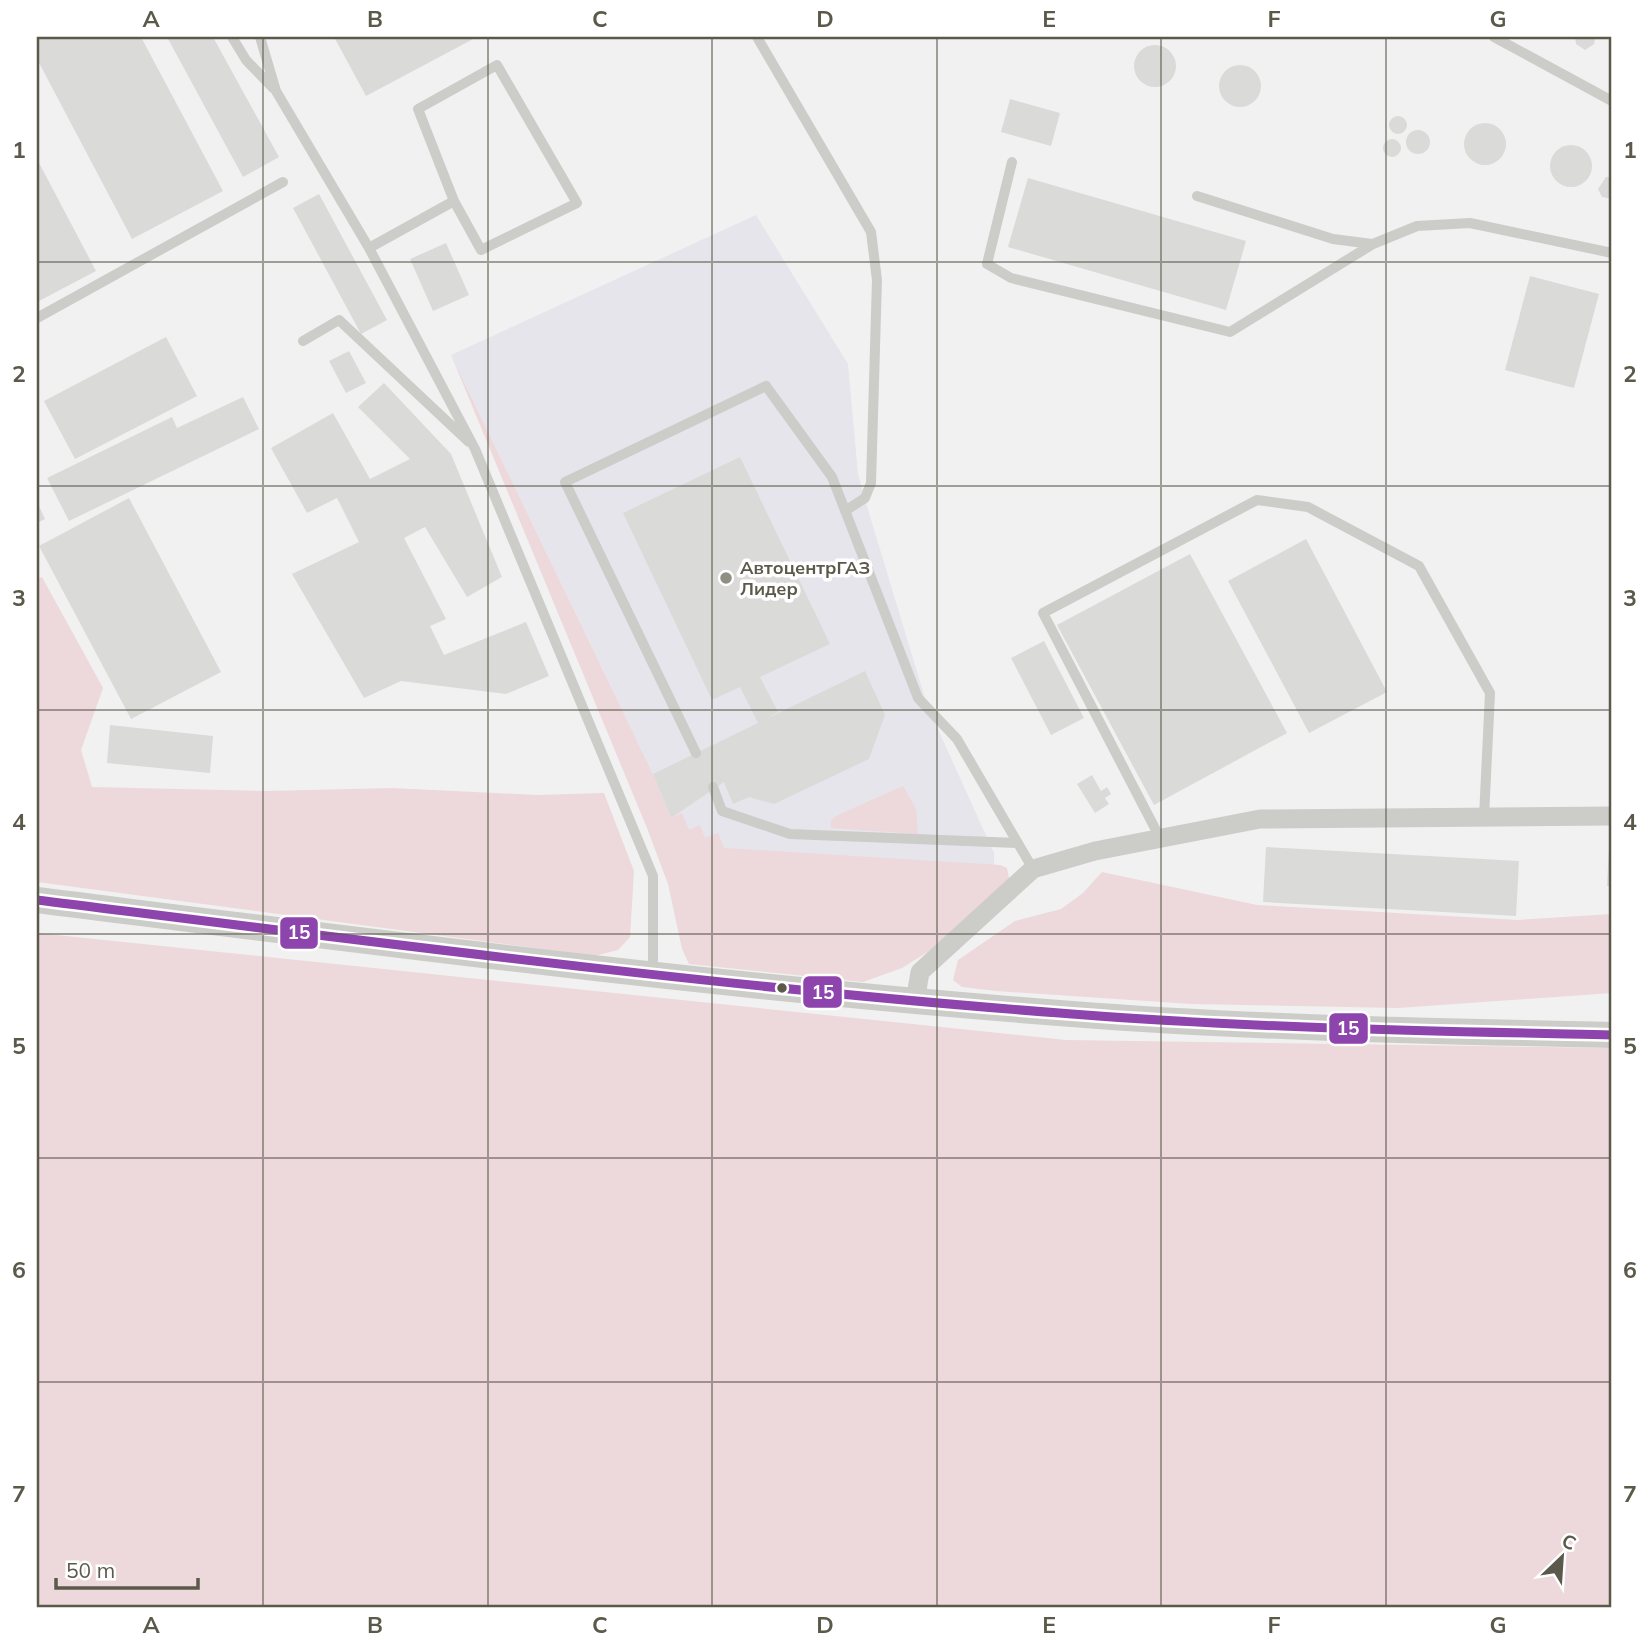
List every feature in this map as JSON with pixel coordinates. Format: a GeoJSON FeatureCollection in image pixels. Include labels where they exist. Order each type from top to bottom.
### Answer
{"type":"FeatureCollection","features":[{"type":"Feature","properties":{"kind":"main road"},"geometry":{"type":"LineString","coordinates":[[37,900],[653,976],[915,1002],[1077,1015],[1365,1030],[1612,1035]]}},
{"type":"Feature","properties":{"kind":"street"},"geometry":{"type":"LineString","coordinates":[[915,1002],[920,972],[1033,869],[1095,850],[1260,819],[1612,816]]}},
{"type":"Feature","properties":{"kind":"lane"},"geometry":{"type":"LineString","coordinates":[[233,37],[246,60],[276,91],[369,248],[475,449],[653,876],[653,976]]}},
{"type":"Feature","properties":{"kind":"lane"},"geometry":{"type":"LineString","coordinates":[[260,37],[276,91]]}},
{"type":"Feature","properties":{"kind":"lane"},"geometry":{"type":"LineString","coordinates":[[757,37],[872,232],[877,280],[871,483],[865,498],[845,510]]}},
{"type":"Feature","properties":{"kind":"lane"},"geometry":{"type":"LineString","coordinates":[[1494,37],[1612,102]]}},
{"type":"Feature","properties":{"kind":"lane"},"geometry":{"type":"LineString","coordinates":[[497,65],[577,203],[481,250],[454,201],[418,109],[497,65]]}},
{"type":"Feature","properties":{"kind":"lane"},"geometry":{"type":"LineString","coordinates":[[1012,162],[987,264],[1012,278],[1230,332],[1373,244],[1417,226],[1470,223],[1612,253]]}},
{"type":"Feature","properties":{"kind":"lane"},"geometry":{"type":"LineString","coordinates":[[37,318],[283,182]]}},
{"type":"Feature","properties":{"kind":"lane"},"geometry":{"type":"LineString","coordinates":[[1197,196],[1333,239],[1373,244]]}},
{"type":"Feature","properties":{"kind":"lane"},"geometry":{"type":"LineString","coordinates":[[369,248],[454,201]]}},
{"type":"Feature","properties":{"kind":"lane"},"geometry":{"type":"LineString","coordinates":[[303,341],[339,320],[475,449]]}},
{"type":"Feature","properties":{"kind":"lane"},"geometry":{"type":"LineString","coordinates":[[696,753],[565,482],[766,386],[832,477],[918,698],[957,739],[1033,869]]}},
{"type":"Feature","properties":{"kind":"lane"},"geometry":{"type":"LineString","coordinates":[[1160,838],[1043,613],[1256,500],[1308,507],[1419,566],[1490,693],[1484,817]]}},
{"type":"Feature","properties":{"kind":"lane"},"geometry":{"type":"LineString","coordinates":[[713,787],[722,811],[790,834],[1017,843]]}},
{"type":"Feature","properties":{"kind":"shaded area"},"geometry":{"type":"Polygon","coordinates":[[[756,215],[848,364],[858,474],[869,513],[927,705],[994,853],[994,878],[701,866],[671,818],[653,774],[451,355],[756,215]]]}},
{"type":"Feature","properties":{"kind":"shaded area"},"geometry":{"type":"Polygon","coordinates":[[[451,355],[653,774],[671,818],[682,813],[689,830],[700,825],[705,838],[718,833],[724,848],[1000,865],[1007,868],[1010,883],[991,912],[902,968],[863,982],[689,964],[682,949],[668,884],[647,828],[451,355]]]}},
{"type":"Feature","properties":{"kind":"shaded area"},"geometry":{"type":"Polygon","coordinates":[[[42,577],[103,688],[81,750],[92,787],[267,791],[392,788],[537,795],[604,793],[634,871],[630,937],[618,950],[594,956],[37,882],[37,579],[42,577]]]}},
{"type":"Feature","properties":{"kind":"shaded area"},"geometry":{"type":"Polygon","coordinates":[[[903,786],[916,809],[918,834],[831,828],[831,820],[838,815],[903,786]]]}},
{"type":"Feature","properties":{"kind":"shaded area"},"geometry":{"type":"Polygon","coordinates":[[[1102,872],[1257,905],[1518,920],[1612,914],[1612,993],[1398,1008],[1191,1004],[996,991],[962,987],[953,980],[958,960],[1015,921],[1061,909],[1083,893],[1102,872]]]}},
{"type":"Feature","properties":{"kind":"shaded area"},"geometry":{"type":"Polygon","coordinates":[[[37,933],[1066,1040],[1612,1048],[1612,1607],[37,1607],[37,933]]]}},
{"type":"Feature","properties":{"kind":"building"},"geometry":{"type":"Polygon","coordinates":[[[37,37],[141,37],[223,191],[132,239],[37,59],[37,37]]]}},
{"type":"Feature","properties":{"kind":"building"},"geometry":{"type":"Polygon","coordinates":[[[167,37],[213,37],[279,157],[243,177],[167,37]]]}},
{"type":"Feature","properties":{"kind":"building"},"geometry":{"type":"Polygon","coordinates":[[[334,37],[477,37],[366,96],[334,37]]]}},
{"type":"Feature","properties":{"kind":"building"},"geometry":{"type":"Polygon","coordinates":[[[1575,37],[1595,37],[1594,44],[1585,50],[1576,44],[1575,37]]]}},
{"type":"Feature","properties":{"kind":"building"},"geometry":{"type":"Polygon","coordinates":[[[1155,45],[1170,51],[1176,66],[1170,81],[1155,87],[1140,81],[1134,66],[1140,51],[1155,45]]]}},
{"type":"Feature","properties":{"kind":"building"},"geometry":{"type":"Polygon","coordinates":[[[1240,65],[1255,71],[1261,86],[1255,101],[1240,107],[1225,101],[1219,86],[1225,71],[1240,65]]]}},
{"type":"Feature","properties":{"kind":"building"},"geometry":{"type":"Polygon","coordinates":[[[1010,99],[1060,113],[1051,146],[1001,132],[1010,99]]]}},
{"type":"Feature","properties":{"kind":"building"},"geometry":{"type":"Polygon","coordinates":[[[1394,116],[1402,116],[1407,125],[1405,132],[1394,134],[1389,129],[1389,121],[1394,116]]]}},
{"type":"Feature","properties":{"kind":"building"},"geometry":{"type":"Polygon","coordinates":[[[1485,123],[1500,129],[1506,144],[1500,159],[1485,165],[1470,159],[1464,144],[1470,129],[1485,123]]]}},
{"type":"Feature","properties":{"kind":"building"},"geometry":{"type":"Polygon","coordinates":[[[1418,130],[1427,133],[1430,142],[1427,151],[1418,154],[1409,151],[1406,142],[1409,133],[1418,130]]]}},
{"type":"Feature","properties":{"kind":"building"},"geometry":{"type":"Polygon","coordinates":[[[1388,139],[1396,139],[1401,148],[1399,155],[1388,157],[1383,152],[1383,144],[1388,139]]]}},
{"type":"Feature","properties":{"kind":"building"},"geometry":{"type":"Polygon","coordinates":[[[1571,145],[1586,151],[1592,166],[1586,181],[1571,187],[1556,181],[1550,166],[1556,151],[1571,145]]]}},
{"type":"Feature","properties":{"kind":"building"},"geometry":{"type":"Polygon","coordinates":[[[37,159],[96,271],[37,302],[37,159]]]}},
{"type":"Feature","properties":{"kind":"building"},"geometry":{"type":"Polygon","coordinates":[[[1606,177],[1612,177],[1612,199],[1602,197],[1598,189],[1606,177]]]}},
{"type":"Feature","properties":{"kind":"building"},"geometry":{"type":"Polygon","coordinates":[[[1028,178],[1246,241],[1226,310],[1008,247],[1028,178]]]}},
{"type":"Feature","properties":{"kind":"building"},"geometry":{"type":"Polygon","coordinates":[[[319,194],[387,320],[361,334],[293,208],[319,194]]]}},
{"type":"Feature","properties":{"kind":"building"},"geometry":{"type":"Polygon","coordinates":[[[446,243],[469,295],[433,311],[410,259],[446,243]]]}},
{"type":"Feature","properties":{"kind":"building"},"geometry":{"type":"Polygon","coordinates":[[[1530,276],[1599,294],[1574,388],[1505,370],[1530,276]]]}},
{"type":"Feature","properties":{"kind":"building"},"geometry":{"type":"Polygon","coordinates":[[[166,337],[197,396],[75,459],[44,401],[166,337]]]}},
{"type":"Feature","properties":{"kind":"building"},"geometry":{"type":"Polygon","coordinates":[[[349,351],[366,383],[346,393],[329,361],[349,351]]]}},
{"type":"Feature","properties":{"kind":"building"},"geometry":{"type":"Polygon","coordinates":[[[384,383],[451,454],[502,577],[467,597],[425,527],[404,538],[446,619],[430,626],[444,655],[526,622],[549,676],[506,694],[401,681],[364,698],[292,574],[359,542],[337,498],[307,513],[271,448],[333,413],[370,479],[410,459],[358,407],[384,383]]]}},
{"type":"Feature","properties":{"kind":"building"},"geometry":{"type":"Polygon","coordinates":[[[243,397],[259,429],[69,521],[47,478],[172,417],[177,428],[243,397]]]}},
{"type":"Feature","properties":{"kind":"building","name":"АвтоцентрГАЗ Лидер"},"geometry":{"type":"Polygon","coordinates":[[[740,457],[830,644],[760,677],[778,712],[764,720],[865,671],[885,715],[869,759],[774,804],[749,797],[733,804],[724,782],[671,818],[653,774],[758,723],[740,687],[712,700],[623,513],[740,457]]]}},
{"type":"Feature","properties":{"kind":"building"},"geometry":{"type":"Polygon","coordinates":[[[129,498],[221,672],[131,719],[39,546],[129,498]]]}},
{"type":"Feature","properties":{"kind":"building"},"geometry":{"type":"Polygon","coordinates":[[[37,502],[45,519],[37,523],[37,502]]]}},
{"type":"Feature","properties":{"kind":"building"},"geometry":{"type":"Polygon","coordinates":[[[1306,539],[1387,692],[1309,733],[1228,581],[1306,539]]]}},
{"type":"Feature","properties":{"kind":"building"},"geometry":{"type":"Polygon","coordinates":[[[1190,554],[1287,733],[1154,805],[1057,625],[1190,554]]]}},
{"type":"Feature","properties":{"kind":"building"},"geometry":{"type":"Polygon","coordinates":[[[1044,641],[1084,718],[1051,735],[1011,658],[1044,641]]]}},
{"type":"Feature","properties":{"kind":"building"},"geometry":{"type":"Polygon","coordinates":[[[110,725],[213,736],[210,773],[107,763],[110,725]]]}},
{"type":"Feature","properties":{"kind":"building"},"geometry":{"type":"Polygon","coordinates":[[[1092,775],[1101,791],[1107,787],[1111,794],[1105,798],[1109,804],[1095,813],[1077,784],[1092,775]]]}},
{"type":"Feature","properties":{"kind":"building"},"geometry":{"type":"Polygon","coordinates":[[[1266,847],[1519,861],[1516,916],[1263,902],[1266,847]]]}},
{"type":"Feature","properties":{"kind":"building"},"geometry":{"type":"Polygon","coordinates":[[[1609,849],[1612,849],[1612,886],[1607,886],[1609,849]]]}},
{"type":"Feature","properties":{"kind":"transit line","name":"15"},"geometry":{"type":"LineString","coordinates":[[37,900],[554,963],[942,1003],[1207,1023],[1612,1035]]}},
{"type":"Feature","properties":{"kind":"place","name":"АвтоцентрГАЗ Лидер"},"geometry":{"type":"Point","coordinates":[726,578]}}]}
